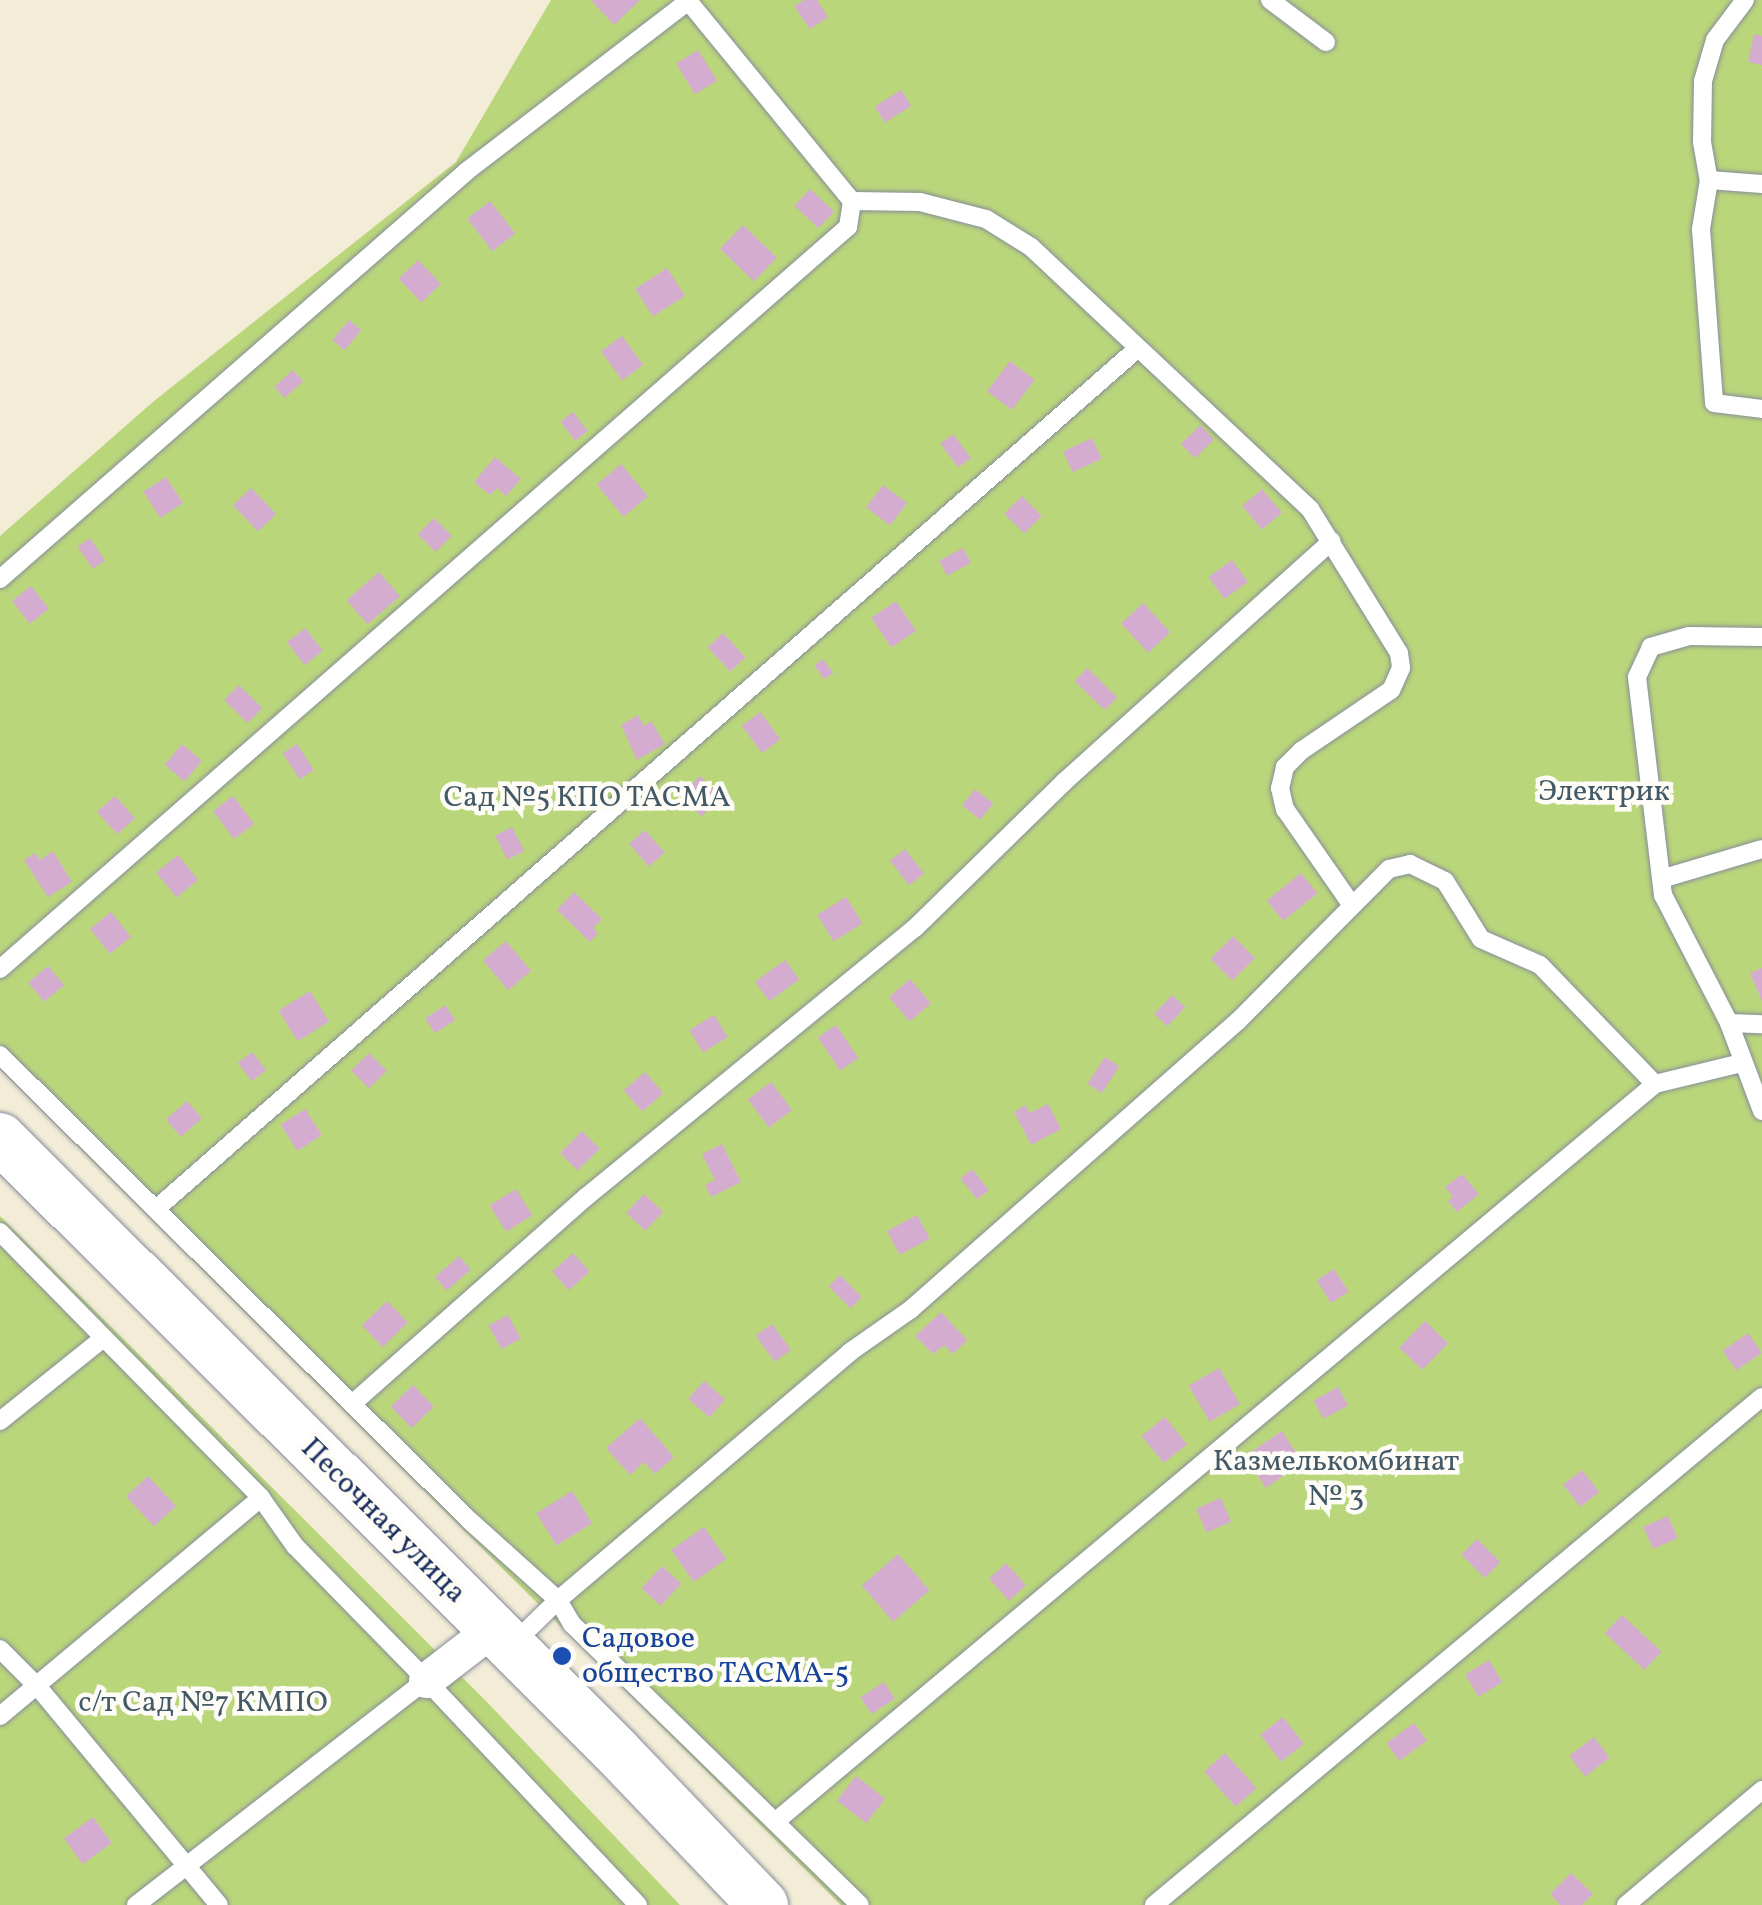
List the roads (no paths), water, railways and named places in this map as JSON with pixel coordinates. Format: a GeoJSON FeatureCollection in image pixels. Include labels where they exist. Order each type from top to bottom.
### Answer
{"type":"FeatureCollection","features":[{"type":"Feature","properties":{"kind":"main road","name":"Песочная улица"},"geometry":{"type":"LineString","coordinates":[[0,1138],[764,1905]]}},
{"type":"Feature","properties":{"kind":"street"},"geometry":{"type":"LineString","coordinates":[[426,1680],[501,1638]]}},
{"type":"Feature","properties":{"kind":"lane"},"geometry":{"type":"LineString","coordinates":[[1270,0],[1326,42]]}},
{"type":"Feature","properties":{"kind":"lane"},"geometry":{"type":"LineString","coordinates":[[1746,0],[1715,40],[1702,81],[1702,142],[1709,180],[1701,229],[1714,403],[1762,409]]}},
{"type":"Feature","properties":{"kind":"lane"},"geometry":{"type":"LineString","coordinates":[[0,579],[467,171],[690,1],[852,200],[848,227],[0,969]]}},
{"type":"Feature","properties":{"kind":"lane"},"geometry":{"type":"LineString","coordinates":[[1709,180],[1762,184]]}},
{"type":"Feature","properties":{"kind":"lane"},"geometry":{"type":"LineString","coordinates":[[852,200],[920,202],[986,219],[1031,247],[1310,509],[1399,653],[1401,668],[1391,690],[1301,750],[1284,768],[1280,788],[1285,809],[1351,904]]}},
{"type":"Feature","properties":{"kind":"lane"},"geometry":{"type":"LineString","coordinates":[[156,1210],[1138,348]]}},
{"type":"Feature","properties":{"kind":"lane"},"geometry":{"type":"LineString","coordinates":[[352,1404],[586,1198],[915,928],[1064,782],[1332,541]]}},
{"type":"Feature","properties":{"kind":"lane"},"geometry":{"type":"LineString","coordinates":[[1762,637],[1689,636],[1651,647],[1637,678],[1662,895],[1728,1023],[1762,1111]]}},
{"type":"Feature","properties":{"kind":"lane"},"geometry":{"type":"LineString","coordinates":[[1661,879],[1762,848]]}},
{"type":"Feature","properties":{"kind":"lane"},"geometry":{"type":"LineString","coordinates":[[501,1638],[558,1600],[850,1352],[910,1310],[1237,1022],[1389,870],[1410,864],[1432,871],[1445,881],[1481,938],[1540,965],[1655,1084]]}},
{"type":"Feature","properties":{"kind":"lane"},"geometry":{"type":"LineString","coordinates":[[1728,1023],[1762,1024]]}},
{"type":"Feature","properties":{"kind":"lane"},"geometry":{"type":"LineString","coordinates":[[0,1055],[352,1404],[558,1600],[572,1624],[860,1905]]}},
{"type":"Feature","properties":{"kind":"lane"},"geometry":{"type":"LineString","coordinates":[[775,1822],[1655,1084],[1741,1063]]}},
{"type":"Feature","properties":{"kind":"lane"},"geometry":{"type":"LineString","coordinates":[[0,1232],[101,1340],[261,1498],[295,1546],[638,1905]]}},
{"type":"Feature","properties":{"kind":"lane"},"geometry":{"type":"LineString","coordinates":[[0,1421],[101,1340]]}},
{"type":"Feature","properties":{"kind":"lane"},"geometry":{"type":"LineString","coordinates":[[1154,1905],[1762,1397]]}},
{"type":"Feature","properties":{"kind":"lane"},"geometry":{"type":"LineString","coordinates":[[0,1716],[261,1498]]}},
{"type":"Feature","properties":{"kind":"lane"},"geometry":{"type":"LineString","coordinates":[[0,1649],[38,1687],[219,1905]]}},
{"type":"Feature","properties":{"kind":"lane"},"geometry":{"type":"LineString","coordinates":[[136,1905],[190,1867],[426,1680]]}},
{"type":"Feature","properties":{"kind":"lane"},"geometry":{"type":"LineString","coordinates":[[1626,1905],[1762,1790]]}},
{"type":"Feature","properties":{"kind":"place","name":"Садовое общество ТАСМА-5"},"geometry":{"type":"Point","coordinates":[562,1656]}},
{"type":"Feature","properties":{"kind":"park label","name":"Электрик"},"geometry":{"type":"Point","coordinates":[1604,792]}},
{"type":"Feature","properties":{"kind":"park label","name":"Сад №5 КПО ТАСМА"},"geometry":{"type":"Point","coordinates":[587,798]}},
{"type":"Feature","properties":{"kind":"park label","name":"Казмелькомбинат № 3"},"geometry":{"type":"Point","coordinates":[1336,1479]}},
{"type":"Feature","properties":{"kind":"park label","name":"с/т Сад №7 КМПО"},"geometry":{"type":"Point","coordinates":[203,1703]}}]}
